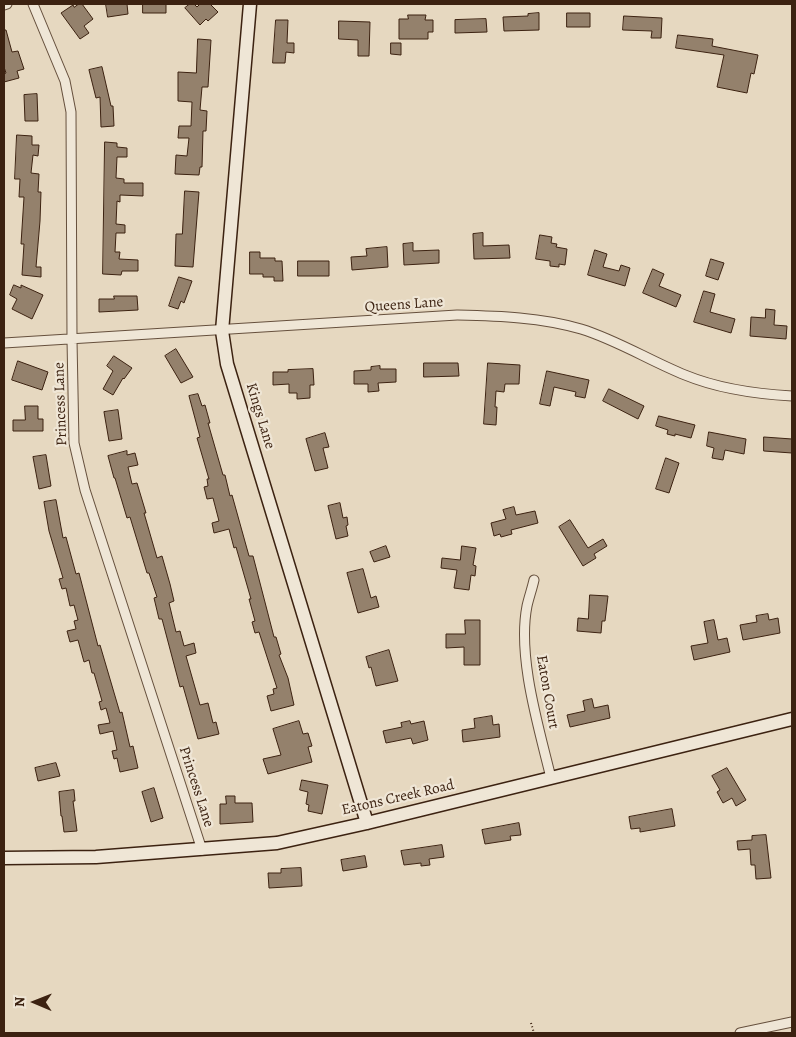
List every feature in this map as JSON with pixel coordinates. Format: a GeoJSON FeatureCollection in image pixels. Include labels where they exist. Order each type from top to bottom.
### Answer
{"type":"FeatureCollection","features":[{"type":"Feature","properties":{"kind":"street","name":"Princess Lane"},"geometry":{"type":"LineString","coordinates":[[33,4],[65,81],[71,112],[74,443],[85,490],[202,850]]}},
{"type":"Feature","properties":{"kind":"street","name":"Kings Lane"},"geometry":{"type":"LineString","coordinates":[[250,4],[222,331],[227,364],[367,823]]}},
{"type":"Feature","properties":{"kind":"street","name":"Queens Lane"},"geometry":{"type":"LineString","coordinates":[[4,343],[457,315],[501,316],[542,320],[581,329],[615,342],[685,375],[718,386],[764,395],[792,396]]}},
{"type":"Feature","properties":{"kind":"street","name":"Eaton Court"},"geometry":{"type":"LineString","coordinates":[[534,580],[527,608],[526,666],[551,778]]}},
{"type":"Feature","properties":{"kind":"street","name":"Eatons Creek Road"},"geometry":{"type":"LineString","coordinates":[[4,858],[96,857],[277,843],[367,823],[792,719]]}},
{"type":"Feature","properties":{"kind":"street"},"geometry":{"type":"LineString","coordinates":[[740,1033],[792,1022]]}},
{"type":"Feature","properties":{"kind":"path"},"geometry":{"type":"LineString","coordinates":[[531,1023],[534,1033]]}},
{"type":"Feature","properties":{"kind":"building"},"geometry":{"type":"Polygon","coordinates":[[[82,4],[93,19],[84,26],[89,33],[80,39],[61,13],[73,5],[74,7],[82,4]]]}},
{"type":"Feature","properties":{"kind":"building"},"geometry":{"type":"Polygon","coordinates":[[[106,4],[127,4],[128,14],[108,17],[106,4]]]}},
{"type":"Feature","properties":{"kind":"building"},"geometry":{"type":"Polygon","coordinates":[[[143,4],[166,4],[166,13],[143,13],[143,4]]]}},
{"type":"Feature","properties":{"kind":"building"},"geometry":{"type":"Polygon","coordinates":[[[190,4],[194,4],[197,7],[200,4],[210,4],[218,12],[200,25],[185,8],[190,4]]]}},
{"type":"Feature","properties":{"kind":"building"},"geometry":{"type":"Polygon","coordinates":[[[539,13],[539,30],[504,31],[503,17],[528,16],[528,14],[539,13]]]}},
{"type":"Feature","properties":{"kind":"building"},"geometry":{"type":"Polygon","coordinates":[[[567,13],[590,13],[590,27],[567,27],[567,13]]]}},
{"type":"Feature","properties":{"kind":"building"},"geometry":{"type":"Polygon","coordinates":[[[408,15],[426,15],[425,20],[433,20],[433,32],[428,32],[428,39],[399,39],[399,19],[408,19],[408,15]]]}},
{"type":"Feature","properties":{"kind":"building"},"geometry":{"type":"Polygon","coordinates":[[[624,16],[662,18],[661,38],[651,38],[652,31],[623,30],[624,16]]]}},
{"type":"Feature","properties":{"kind":"building"},"geometry":{"type":"Polygon","coordinates":[[[486,19],[487,32],[455,33],[455,20],[486,19]]]}},
{"type":"Feature","properties":{"kind":"building"},"geometry":{"type":"Polygon","coordinates":[[[276,20],[288,20],[287,43],[294,43],[294,53],[286,52],[285,63],[273,63],[276,20]]]}},
{"type":"Feature","properties":{"kind":"building"},"geometry":{"type":"Polygon","coordinates":[[[339,21],[370,22],[369,56],[358,56],[358,40],[339,39],[339,21]]]}},
{"type":"Feature","properties":{"kind":"building"},"geometry":{"type":"Polygon","coordinates":[[[4,30],[6,30],[12,52],[18,51],[24,69],[17,71],[19,78],[4,82],[4,74],[6,73],[4,67],[4,30]]]}},
{"type":"Feature","properties":{"kind":"building"},"geometry":{"type":"Polygon","coordinates":[[[678,35],[713,39],[712,46],[758,55],[754,74],[751,73],[747,93],[717,87],[724,55],[676,48],[678,35]]]}},
{"type":"Feature","properties":{"kind":"building"},"geometry":{"type":"Polygon","coordinates":[[[198,39],[211,40],[208,87],[202,87],[200,110],[207,111],[206,131],[203,131],[202,167],[200,167],[199,175],[175,174],[176,155],[187,156],[189,138],[178,138],[179,126],[191,126],[192,102],[178,101],[178,72],[196,73],[198,39]]]}},
{"type":"Feature","properties":{"kind":"building"},"geometry":{"type":"Polygon","coordinates":[[[391,43],[401,43],[401,55],[391,54],[391,43]]]}},
{"type":"Feature","properties":{"kind":"building"},"geometry":{"type":"Polygon","coordinates":[[[102,67],[111,106],[113,106],[114,126],[101,127],[100,97],[96,98],[89,70],[102,67]]]}},
{"type":"Feature","properties":{"kind":"building"},"geometry":{"type":"Polygon","coordinates":[[[37,94],[38,121],[25,121],[24,95],[37,94]]]}},
{"type":"Feature","properties":{"kind":"building"},"geometry":{"type":"Polygon","coordinates":[[[17,135],[32,136],[32,145],[39,145],[38,156],[33,155],[31,173],[39,174],[38,192],[41,192],[36,267],[41,267],[41,277],[22,275],[24,244],[21,244],[24,197],[19,197],[20,179],[15,179],[17,135]]]}},
{"type":"Feature","properties":{"kind":"building"},"geometry":{"type":"Polygon","coordinates":[[[105,142],[117,143],[117,147],[127,148],[127,157],[117,157],[116,178],[124,179],[124,183],[143,183],[143,196],[120,195],[120,202],[117,201],[116,224],[125,225],[125,233],[116,233],[115,252],[120,252],[119,259],[138,260],[138,271],[122,271],[121,275],[103,274],[105,142]]]}},
{"type":"Feature","properties":{"kind":"building"},"geometry":{"type":"Polygon","coordinates":[[[185,191],[199,192],[193,267],[175,266],[176,234],[182,234],[185,191]]]}},
{"type":"Feature","properties":{"kind":"building"},"geometry":{"type":"Polygon","coordinates":[[[483,233],[483,246],[509,245],[510,258],[474,259],[473,234],[483,233]]]}},
{"type":"Feature","properties":{"kind":"building"},"geometry":{"type":"Polygon","coordinates":[[[540,235],[552,237],[551,243],[557,244],[556,247],[567,249],[565,265],[559,264],[559,267],[550,266],[550,261],[536,259],[540,235]]]}},
{"type":"Feature","properties":{"kind":"building"},"geometry":{"type":"Polygon","coordinates":[[[413,243],[413,251],[439,250],[439,263],[404,265],[403,244],[413,243]]]}},
{"type":"Feature","properties":{"kind":"building"},"geometry":{"type":"Polygon","coordinates":[[[387,247],[388,267],[352,270],[351,257],[367,256],[366,249],[387,247]]]}},
{"type":"Feature","properties":{"kind":"building"},"geometry":{"type":"Polygon","coordinates":[[[595,250],[607,254],[603,267],[619,271],[621,265],[630,268],[625,286],[588,275],[595,250]]]}},
{"type":"Feature","properties":{"kind":"building"},"geometry":{"type":"Polygon","coordinates":[[[250,252],[260,252],[260,258],[275,258],[275,261],[282,261],[283,281],[274,281],[274,277],[263,277],[263,274],[250,274],[250,252]]]}},
{"type":"Feature","properties":{"kind":"building"},"geometry":{"type":"Polygon","coordinates":[[[711,259],[724,263],[718,280],[706,276],[711,259]]]}},
{"type":"Feature","properties":{"kind":"building"},"geometry":{"type":"Polygon","coordinates":[[[298,261],[329,261],[329,276],[298,276],[298,261]]]}},
{"type":"Feature","properties":{"kind":"building"},"geometry":{"type":"Polygon","coordinates":[[[653,269],[664,274],[659,286],[681,295],[676,307],[643,293],[653,269]]]}},
{"type":"Feature","properties":{"kind":"building"},"geometry":{"type":"Polygon","coordinates":[[[179,277],[192,281],[184,303],[181,301],[178,309],[169,306],[179,277]]]}},
{"type":"Feature","properties":{"kind":"building"},"geometry":{"type":"Polygon","coordinates":[[[14,285],[21,288],[21,285],[43,295],[32,319],[12,309],[17,299],[10,295],[14,285]]]}},
{"type":"Feature","properties":{"kind":"building"},"geometry":{"type":"Polygon","coordinates":[[[704,291],[715,294],[710,312],[735,319],[731,333],[694,322],[704,291]]]}},
{"type":"Feature","properties":{"kind":"building"},"geometry":{"type":"Polygon","coordinates":[[[114,296],[137,296],[138,310],[99,312],[99,299],[114,299],[114,296]]]}},
{"type":"Feature","properties":{"kind":"building"},"geometry":{"type":"Polygon","coordinates":[[[766,309],[775,310],[774,325],[787,326],[786,339],[750,336],[751,317],[765,318],[766,309]]]}},
{"type":"Feature","properties":{"kind":"building"},"geometry":{"type":"Polygon","coordinates":[[[176,349],[193,377],[181,383],[165,356],[176,349]]]}},
{"type":"Feature","properties":{"kind":"building"},"geometry":{"type":"Polygon","coordinates":[[[114,356],[132,368],[123,378],[113,395],[103,389],[113,371],[107,366],[114,356]]]}},
{"type":"Feature","properties":{"kind":"building"},"geometry":{"type":"Polygon","coordinates":[[[18,361],[48,372],[42,390],[12,380],[18,361]]]}},
{"type":"Feature","properties":{"kind":"building"},"geometry":{"type":"Polygon","coordinates":[[[424,363],[458,363],[459,376],[424,377],[424,363]]]}},
{"type":"Feature","properties":{"kind":"building"},"geometry":{"type":"Polygon","coordinates":[[[488,363],[520,365],[519,384],[505,384],[504,392],[496,391],[496,425],[484,424],[488,363]]]}},
{"type":"Feature","properties":{"kind":"building"},"geometry":{"type":"Polygon","coordinates":[[[380,366],[380,369],[396,369],[396,382],[378,383],[379,391],[368,392],[368,384],[354,384],[354,371],[371,370],[371,367],[380,366]]]}},
{"type":"Feature","properties":{"kind":"building"},"geometry":{"type":"Polygon","coordinates":[[[313,369],[314,385],[310,385],[310,398],[297,399],[297,393],[289,393],[289,384],[273,385],[273,372],[313,369]]]}},
{"type":"Feature","properties":{"kind":"building"},"geometry":{"type":"Polygon","coordinates":[[[547,371],[589,380],[585,398],[575,396],[576,392],[554,387],[550,406],[540,404],[547,371]]]}},
{"type":"Feature","properties":{"kind":"building"},"geometry":{"type":"Polygon","coordinates":[[[609,389],[644,406],[638,419],[603,401],[609,389]]]}},
{"type":"Feature","properties":{"kind":"building"},"geometry":{"type":"Polygon","coordinates":[[[198,394],[202,406],[205,405],[210,423],[208,423],[223,475],[225,475],[230,496],[232,495],[249,556],[253,556],[294,705],[271,711],[267,696],[274,694],[273,689],[277,688],[259,632],[255,633],[252,622],[255,621],[249,599],[251,599],[236,547],[234,548],[229,529],[214,533],[212,523],[219,521],[213,498],[207,499],[204,487],[208,486],[207,479],[209,479],[197,438],[200,437],[189,396],[198,394]]]}},
{"type":"Feature","properties":{"kind":"building"},"geometry":{"type":"Polygon","coordinates":[[[25,406],[38,406],[38,419],[43,419],[43,431],[13,431],[13,420],[25,420],[25,406]]]}},
{"type":"Feature","properties":{"kind":"building"},"geometry":{"type":"Polygon","coordinates":[[[118,410],[122,439],[109,441],[104,412],[118,410]]]}},
{"type":"Feature","properties":{"kind":"building"},"geometry":{"type":"Polygon","coordinates":[[[659,416],[695,425],[691,438],[667,434],[668,430],[656,426],[659,416]]]}},
{"type":"Feature","properties":{"kind":"building"},"geometry":{"type":"Polygon","coordinates":[[[709,432],[746,439],[744,454],[725,450],[723,460],[712,458],[714,448],[707,446],[709,432]]]}},
{"type":"Feature","properties":{"kind":"building"},"geometry":{"type":"Polygon","coordinates":[[[325,433],[329,447],[323,448],[328,468],[315,471],[306,439],[325,433]]]}},
{"type":"Feature","properties":{"kind":"building"},"geometry":{"type":"Polygon","coordinates":[[[764,437],[792,439],[792,453],[764,451],[764,437]]]}},
{"type":"Feature","properties":{"kind":"building"},"geometry":{"type":"Polygon","coordinates":[[[127,451],[127,455],[135,453],[138,465],[128,467],[132,484],[137,483],[157,558],[162,556],[174,601],[169,603],[176,632],[180,631],[184,646],[194,643],[196,653],[186,656],[200,705],[208,703],[213,723],[216,722],[219,734],[198,739],[183,686],[180,687],[162,619],[159,619],[154,598],[157,597],[149,573],[147,573],[130,517],[127,518],[108,456],[127,451]]]}},
{"type":"Feature","properties":{"kind":"building"},"geometry":{"type":"Polygon","coordinates":[[[46,455],[51,486],[39,489],[33,457],[46,455]]]}},
{"type":"Feature","properties":{"kind":"building"},"geometry":{"type":"Polygon","coordinates":[[[666,458],[679,463],[669,493],[656,489],[666,458]]]}},
{"type":"Feature","properties":{"kind":"building"},"geometry":{"type":"Polygon","coordinates":[[[56,500],[63,538],[66,537],[76,574],[79,573],[98,646],[100,645],[120,713],[122,712],[130,747],[133,746],[138,768],[120,772],[117,758],[114,759],[112,751],[117,750],[113,731],[100,734],[98,725],[110,723],[106,708],[101,710],[99,702],[102,701],[89,660],[84,662],[78,640],[70,642],[67,631],[76,629],[74,621],[78,620],[74,605],[70,606],[66,588],[62,589],[59,579],[63,578],[49,531],[44,502],[56,500]]]}},
{"type":"Feature","properties":{"kind":"building"},"geometry":{"type":"Polygon","coordinates":[[[340,503],[343,518],[347,517],[348,536],[336,539],[328,506],[340,503]]]}},
{"type":"Feature","properties":{"kind":"building"},"geometry":{"type":"Polygon","coordinates":[[[514,507],[516,515],[535,511],[538,523],[511,530],[512,534],[501,537],[500,534],[494,536],[491,523],[506,519],[503,510],[514,507]]]}},
{"type":"Feature","properties":{"kind":"building"},"geometry":{"type":"Polygon","coordinates":[[[570,520],[588,548],[603,539],[607,546],[594,554],[596,558],[583,566],[559,527],[570,520]]]}},
{"type":"Feature","properties":{"kind":"building"},"geometry":{"type":"Polygon","coordinates":[[[386,546],[390,557],[374,562],[370,552],[386,546]]]}},
{"type":"Feature","properties":{"kind":"building"},"geometry":{"type":"Polygon","coordinates":[[[462,546],[476,548],[473,565],[476,566],[475,576],[471,575],[469,590],[454,588],[457,570],[441,568],[442,558],[460,560],[462,546]]]}},
{"type":"Feature","properties":{"kind":"building"},"geometry":{"type":"Polygon","coordinates":[[[363,569],[371,598],[376,596],[379,607],[358,613],[347,573],[363,569]]]}},
{"type":"Feature","properties":{"kind":"building"},"geometry":{"type":"Polygon","coordinates":[[[590,595],[608,596],[605,621],[602,621],[601,633],[577,631],[578,618],[588,619],[590,595]]]}},
{"type":"Feature","properties":{"kind":"building"},"geometry":{"type":"Polygon","coordinates":[[[768,614],[769,620],[778,618],[780,633],[743,640],[740,625],[757,622],[756,616],[768,614]]]}},
{"type":"Feature","properties":{"kind":"building"},"geometry":{"type":"Polygon","coordinates":[[[465,620],[480,620],[480,665],[464,665],[464,647],[446,648],[446,634],[465,634],[465,620]]]}},
{"type":"Feature","properties":{"kind":"building"},"geometry":{"type":"Polygon","coordinates":[[[714,620],[718,640],[727,638],[730,652],[694,660],[691,646],[708,643],[704,622],[714,620]]]}},
{"type":"Feature","properties":{"kind":"building"},"geometry":{"type":"Polygon","coordinates":[[[389,650],[398,681],[376,686],[366,657],[389,650]]]}},
{"type":"Feature","properties":{"kind":"building"},"geometry":{"type":"Polygon","coordinates":[[[592,699],[594,708],[608,705],[610,718],[570,727],[567,715],[585,711],[583,701],[592,699]]]}},
{"type":"Feature","properties":{"kind":"building"},"geometry":{"type":"Polygon","coordinates":[[[492,716],[493,725],[499,724],[500,737],[463,742],[462,730],[475,728],[474,719],[492,716]]]}},
{"type":"Feature","properties":{"kind":"building"},"geometry":{"type":"Polygon","coordinates":[[[299,721],[303,734],[308,733],[312,746],[308,747],[312,762],[268,774],[263,759],[281,755],[273,729],[299,721]]]}},
{"type":"Feature","properties":{"kind":"building"},"geometry":{"type":"Polygon","coordinates":[[[410,721],[411,724],[424,721],[428,740],[413,744],[411,738],[386,743],[383,731],[402,727],[401,723],[410,721]]]}},
{"type":"Feature","properties":{"kind":"building"},"geometry":{"type":"Polygon","coordinates":[[[56,763],[60,776],[38,781],[35,768],[56,763]]]}},
{"type":"Feature","properties":{"kind":"building"},"geometry":{"type":"Polygon","coordinates":[[[727,768],[746,800],[736,806],[732,798],[723,803],[717,792],[720,790],[712,776],[727,768]]]}},
{"type":"Feature","properties":{"kind":"building"},"geometry":{"type":"Polygon","coordinates":[[[302,780],[328,785],[322,814],[308,811],[309,805],[306,804],[308,792],[300,790],[302,780]]]}},
{"type":"Feature","properties":{"kind":"building"},"geometry":{"type":"Polygon","coordinates":[[[154,788],[163,818],[151,822],[142,792],[154,788]]]}},
{"type":"Feature","properties":{"kind":"building"},"geometry":{"type":"Polygon","coordinates":[[[74,790],[75,801],[73,801],[77,831],[64,832],[59,792],[74,790]]]}},
{"type":"Feature","properties":{"kind":"building"},"geometry":{"type":"Polygon","coordinates":[[[226,796],[235,796],[235,803],[252,803],[253,822],[220,824],[220,804],[226,804],[226,796]]]}},
{"type":"Feature","properties":{"kind":"building"},"geometry":{"type":"Polygon","coordinates":[[[672,809],[675,826],[640,832],[640,828],[631,829],[629,817],[672,809]]]}},
{"type":"Feature","properties":{"kind":"building"},"geometry":{"type":"Polygon","coordinates":[[[519,823],[521,835],[510,836],[511,840],[485,844],[482,830],[519,823]]]}},
{"type":"Feature","properties":{"kind":"building"},"geometry":{"type":"Polygon","coordinates":[[[766,835],[771,878],[756,879],[755,865],[751,865],[750,849],[738,850],[737,841],[752,840],[752,836],[766,835]]]}},
{"type":"Feature","properties":{"kind":"building"},"geometry":{"type":"Polygon","coordinates":[[[442,845],[444,857],[429,859],[430,865],[421,866],[421,863],[404,865],[401,851],[442,845]]]}},
{"type":"Feature","properties":{"kind":"building"},"geometry":{"type":"Polygon","coordinates":[[[365,856],[367,867],[343,871],[341,860],[365,856]]]}},
{"type":"Feature","properties":{"kind":"building"},"geometry":{"type":"Polygon","coordinates":[[[301,868],[302,886],[269,888],[268,873],[281,873],[281,869],[301,868]]]}}]}
